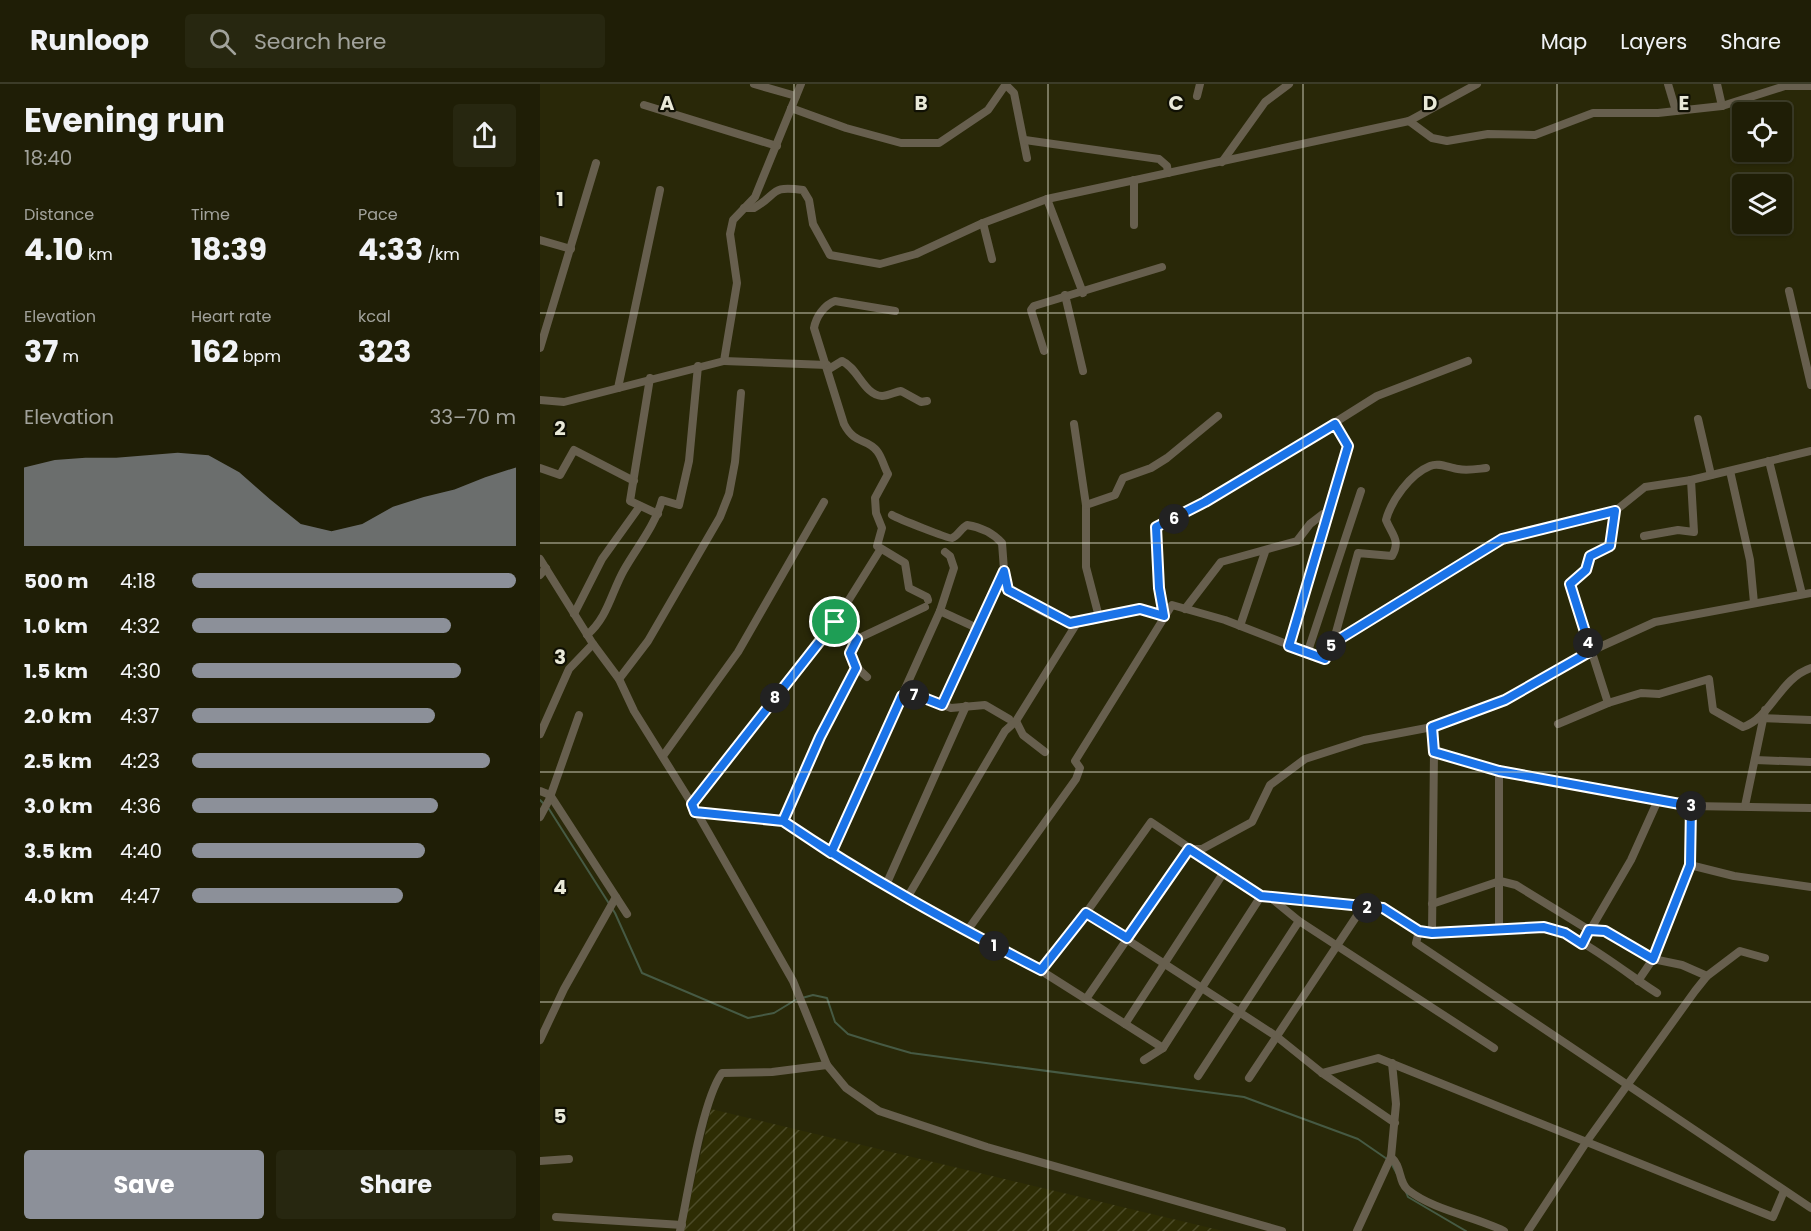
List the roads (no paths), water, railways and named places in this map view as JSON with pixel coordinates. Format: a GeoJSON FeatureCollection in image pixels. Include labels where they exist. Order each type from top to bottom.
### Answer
{"type":"FeatureCollection","features":[{"type":"Feature","properties":{"kind":"street"},"geometry":{"type":"LineString","coordinates":[[754,84],[796,96]]}},
{"type":"Feature","properties":{"kind":"street"},"geometry":{"type":"LineString","coordinates":[[724,361],[737,283],[730,234],[733,220],[754,197],[801,84]]}},
{"type":"Feature","properties":{"kind":"street"},"geometry":{"type":"LineString","coordinates":[[1197,96],[1200,84]]}},
{"type":"Feature","properties":{"kind":"street"},"geometry":{"type":"LineString","coordinates":[[1222,162],[1265,102],[1289,84]]}},
{"type":"Feature","properties":{"kind":"street"},"geometry":{"type":"LineString","coordinates":[[744,208],[754,208],[776,189],[803,190],[809,200],[813,224],[830,255],[880,264],[916,254],[983,223],[1047,199],[1409,121],[1477,84]]}},
{"type":"Feature","properties":{"kind":"street"},"geometry":{"type":"LineString","coordinates":[[1668,84],[1676,111]]}},
{"type":"Feature","properties":{"kind":"street"},"geometry":{"type":"LineString","coordinates":[[1717,84],[1722,106]]}},
{"type":"Feature","properties":{"kind":"street"},"geometry":{"type":"LineString","coordinates":[[791,108],[846,128],[902,143],[939,143],[988,110],[1006,85],[1014,93],[1027,158]]}},
{"type":"Feature","properties":{"kind":"street"},"geometry":{"type":"LineString","coordinates":[[1409,121],[1432,138],[1447,141],[1488,134],[1535,135],[1593,113],[1676,111],[1722,106],[1784,85],[1811,86]]}},
{"type":"Feature","properties":{"kind":"street"},"geometry":{"type":"LineString","coordinates":[[644,105],[777,146]]}},
{"type":"Feature","properties":{"kind":"street"},"geometry":{"type":"LineString","coordinates":[[1025,140],[1159,159],[1167,166],[1168,173]]}},
{"type":"Feature","properties":{"kind":"street"},"geometry":{"type":"LineString","coordinates":[[540,348],[596,163]]}},
{"type":"Feature","properties":{"kind":"street"},"geometry":{"type":"LineString","coordinates":[[1134,180],[1134,225]]}},
{"type":"Feature","properties":{"kind":"street"},"geometry":{"type":"LineString","coordinates":[[618,388],[660,190]]}},
{"type":"Feature","properties":{"kind":"street"},"geometry":{"type":"LineString","coordinates":[[1047,199],[1083,293]]}},
{"type":"Feature","properties":{"kind":"street"},"geometry":{"type":"LineString","coordinates":[[983,223],[992,259]]}},
{"type":"Feature","properties":{"kind":"street"},"geometry":{"type":"LineString","coordinates":[[540,240],[571,249]]}},
{"type":"Feature","properties":{"kind":"street"},"geometry":{"type":"LineString","coordinates":[[1044,351],[1032,308],[1065,295],[1083,293],[1162,267]]}},
{"type":"Feature","properties":{"kind":"street"},"geometry":{"type":"LineString","coordinates":[[1788,291],[1811,385]]}},
{"type":"Feature","properties":{"kind":"street"},"geometry":{"type":"LineString","coordinates":[[1065,295],[1083,371]]}},
{"type":"Feature","properties":{"kind":"street"},"geometry":{"type":"LineString","coordinates":[[867,677],[856,668],[850,653],[857,639],[926,604],[927,597],[909,588],[905,563],[880,550],[877,541],[882,528],[874,505],[888,474],[878,452],[872,446],[850,436],[833,396],[828,367],[814,328],[817,317],[831,302],[895,311]]}},
{"type":"Feature","properties":{"kind":"street"},"geometry":{"type":"LineString","coordinates":[[540,400],[564,402],[650,378],[724,361],[828,367],[842,361],[854,368],[872,392],[881,396],[902,391],[921,402],[927,402]]}},
{"type":"Feature","properties":{"kind":"street"},"geometry":{"type":"LineString","coordinates":[[1164,616],[1159,588],[1156,527],[1205,502],[1335,424],[1377,396],[1468,361]]}},
{"type":"Feature","properties":{"kind":"street"},"geometry":{"type":"LineString","coordinates":[[587,635],[603,618],[623,572],[658,514],[663,499],[679,505],[691,451],[698,366]]}},
{"type":"Feature","properties":{"kind":"street"},"geometry":{"type":"LineString","coordinates":[[650,378],[630,501],[658,514]]}},
{"type":"Feature","properties":{"kind":"street"},"geometry":{"type":"LineString","coordinates":[[619,679],[648,641],[720,517],[729,494],[735,462],[741,393]]}},
{"type":"Feature","properties":{"kind":"street"},"geometry":{"type":"LineString","coordinates":[[1086,505],[1115,495],[1123,478],[1151,468],[1167,458],[1218,416]]}},
{"type":"Feature","properties":{"kind":"street"},"geometry":{"type":"LineString","coordinates":[[1698,419],[1711,475]]}},
{"type":"Feature","properties":{"kind":"street"},"geometry":{"type":"LineString","coordinates":[[1074,424],[1086,505],[1086,567],[1099,617]]}},
{"type":"Feature","properties":{"kind":"street"},"geometry":{"type":"LineString","coordinates":[[1289,646],[1348,446],[1335,424]]}},
{"type":"Feature","properties":{"kind":"street"},"geometry":{"type":"LineString","coordinates":[[540,468],[560,475],[574,450],[634,481]]}},
{"type":"Feature","properties":{"kind":"street"},"geometry":{"type":"LineString","coordinates":[[1333,643],[1502,539],[1615,511],[1645,487],[1691,480],[1811,451]]}},
{"type":"Feature","properties":{"kind":"street"},"geometry":{"type":"LineString","coordinates":[[1189,849],[1202,849],[1252,822],[1270,785],[1305,759],[1364,740],[1432,727],[1505,700],[1591,651],[1655,622],[1807,594],[1769,461]]}},
{"type":"Feature","properties":{"kind":"street"},"geometry":{"type":"LineString","coordinates":[[967,932],[1076,779],[1080,768],[1075,760],[1172,605],[1240,626],[1307,654],[1325,659],[1333,643],[1358,553],[1392,556],[1397,547],[1396,537],[1386,520],[1390,506],[1410,481],[1430,466],[1441,465],[1467,470],[1486,468]]}},
{"type":"Feature","properties":{"kind":"street"},"geometry":{"type":"LineString","coordinates":[[1730,471],[1750,560],[1754,603]]}},
{"type":"Feature","properties":{"kind":"street"},"geometry":{"type":"LineString","coordinates":[[1644,536],[1678,530],[1694,532],[1691,480]]}},
{"type":"Feature","properties":{"kind":"street"},"geometry":{"type":"LineString","coordinates":[[1307,654],[1361,491]]}},
{"type":"Feature","properties":{"kind":"street"},"geometry":{"type":"LineString","coordinates":[[663,756],[738,652],[824,502]]}},
{"type":"Feature","properties":{"kind":"street"},"geometry":{"type":"LineString","coordinates":[[574,614],[602,559],[640,506]]}},
{"type":"Feature","properties":{"kind":"street"},"geometry":{"type":"LineString","coordinates":[[1608,703],[1570,584],[1586,570],[1590,556],[1610,546],[1615,511]]}},
{"type":"Feature","properties":{"kind":"street"},"geometry":{"type":"LineString","coordinates":[[1185,609],[1221,562],[1264,552],[1297,541],[1310,524],[1323,514],[1329,513]]}},
{"type":"Feature","properties":{"kind":"street"},"geometry":{"type":"LineString","coordinates":[[892,516],[905,523],[928,528],[944,538],[953,538],[967,525],[980,528],[1002,543],[1005,583],[1013,594],[1061,620],[1077,623],[1140,609],[1164,616]]}},
{"type":"Feature","properties":{"kind":"street"},"geometry":{"type":"LineString","coordinates":[[693,808],[835,622],[880,550]]}},
{"type":"Feature","properties":{"kind":"street"},"geometry":{"type":"LineString","coordinates":[[831,853],[940,611],[954,568],[951,556],[945,552]]}},
{"type":"Feature","properties":{"kind":"street"},"geometry":{"type":"LineString","coordinates":[[1240,626],[1264,552]]}},
{"type":"Feature","properties":{"kind":"street"},"geometry":{"type":"LineString","coordinates":[[540,559],[592,644],[619,679],[634,711],[663,756],[793,981],[827,1065],[846,1088],[879,1111],[987,1147],[1275,1230]]}},
{"type":"Feature","properties":{"kind":"street"},"geometry":{"type":"LineString","coordinates":[[540,576],[546,568]]}},
{"type":"Feature","properties":{"kind":"street"},"geometry":{"type":"LineString","coordinates":[[942,705],[1004,571]]}},
{"type":"Feature","properties":{"kind":"street"},"geometry":{"type":"LineString","coordinates":[[940,611],[977,628]]}},
{"type":"Feature","properties":{"kind":"street"},"geometry":{"type":"LineString","coordinates":[[835,622],[857,639]]}},
{"type":"Feature","properties":{"kind":"street"},"geometry":{"type":"LineString","coordinates":[[907,898],[1005,731],[1077,623]]}},
{"type":"Feature","properties":{"kind":"street"},"geometry":{"type":"LineString","coordinates":[[540,734],[569,669],[592,644]]}},
{"type":"Feature","properties":{"kind":"street"},"geometry":{"type":"LineString","coordinates":[[783,821],[829,718],[856,668]]}},
{"type":"Feature","properties":{"kind":"street"},"geometry":{"type":"LineString","coordinates":[[1745,806],[1755,760],[1760,718],[1791,679],[1811,668]]}},
{"type":"Feature","properties":{"kind":"street"},"geometry":{"type":"LineString","coordinates":[[1558,724],[1608,703],[1641,693],[1659,694],[1709,679],[1711,707],[1715,713],[1743,727],[1760,718],[1811,720]]}},
{"type":"Feature","properties":{"kind":"street"},"geometry":{"type":"LineString","coordinates":[[902,696],[919,696],[951,708],[989,706],[1012,720],[1023,735],[1045,752]]}},
{"type":"Feature","properties":{"kind":"street"},"geometry":{"type":"LineString","coordinates":[[886,885],[966,706]]}},
{"type":"Feature","properties":{"kind":"street"},"geometry":{"type":"LineString","coordinates":[[540,818],[579,715]]}},
{"type":"Feature","properties":{"kind":"street"},"geometry":{"type":"LineString","coordinates":[[1432,727],[1434,752],[1432,933]]}},
{"type":"Feature","properties":{"kind":"street"},"geometry":{"type":"LineString","coordinates":[[1434,752],[1499,771],[1691,806],[1811,808]]}},
{"type":"Feature","properties":{"kind":"street"},"geometry":{"type":"LineString","coordinates":[[1755,760],[1811,762]]}},
{"type":"Feature","properties":{"kind":"street"},"geometry":{"type":"LineString","coordinates":[[1499,771],[1499,930]]}},
{"type":"Feature","properties":{"kind":"street"},"geometry":{"type":"LineString","coordinates":[[540,791],[614,900],[627,914]]}},
{"type":"Feature","properties":{"kind":"street"},"geometry":{"type":"LineString","coordinates":[[1582,944],[1631,860],[1658,800]]}},
{"type":"Feature","properties":{"kind":"street"},"geometry":{"type":"LineString","coordinates":[[1638,981],[1653,959],[1690,865],[1691,806]]}},
{"type":"Feature","properties":{"kind":"street"},"geometry":{"type":"LineString","coordinates":[[693,808],[783,821],[831,853],[907,898],[1041,970],[1163,1048]]}},
{"type":"Feature","properties":{"kind":"street"},"geometry":{"type":"LineString","coordinates":[[1041,970],[1086,913],[1151,822],[1261,896],[1362,908],[1383,908],[1419,931],[1432,933],[1544,927],[1565,933],[1657,993]]}},
{"type":"Feature","properties":{"kind":"street"},"geometry":{"type":"LineString","coordinates":[[1086,999],[1189,849]]}},
{"type":"Feature","properties":{"kind":"street"},"geometry":{"type":"LineString","coordinates":[[1690,865],[1734,876],[1811,887]]}},
{"type":"Feature","properties":{"kind":"street"},"geometry":{"type":"LineString","coordinates":[[1125,1024],[1224,872]]}},
{"type":"Feature","properties":{"kind":"street"},"geometry":{"type":"LineString","coordinates":[[1432,904],[1500,881],[1516,885],[1589,930],[1605,931],[1653,959],[1682,965],[1707,976]]}},
{"type":"Feature","properties":{"kind":"street"},"geometry":{"type":"LineString","coordinates":[[1144,1060],[1163,1048],[1261,896]]}},
{"type":"Feature","properties":{"kind":"street"},"geometry":{"type":"LineString","coordinates":[[1271,898],[1299,921],[1494,1048]]}},
{"type":"Feature","properties":{"kind":"street"},"geometry":{"type":"LineString","coordinates":[[540,1040],[564,989],[614,900]]}},
{"type":"Feature","properties":{"kind":"street"},"geometry":{"type":"LineString","coordinates":[[1249,1078],[1362,908]]}},
{"type":"Feature","properties":{"kind":"street"},"geometry":{"type":"LineString","coordinates":[[1086,913],[1241,1012],[1276,1036],[1322,1073],[1395,1123]]}},
{"type":"Feature","properties":{"kind":"street"},"geometry":{"type":"LineString","coordinates":[[1198,1076],[1299,921]]}},
{"type":"Feature","properties":{"kind":"street"},"geometry":{"type":"LineString","coordinates":[[1419,931],[1416,942],[1811,1208]]}},
{"type":"Feature","properties":{"kind":"street"},"geometry":{"type":"LineString","coordinates":[[1528,1231],[1587,1141],[1707,976],[1740,951],[1765,958]]}},
{"type":"Feature","properties":{"kind":"street"},"geometry":{"type":"LineString","coordinates":[[1322,1073],[1378,1058],[1773,1217],[1784,1191]]}},
{"type":"Feature","properties":{"kind":"street"},"geometry":{"type":"LineString","coordinates":[[1357,1231],[1391,1157],[1395,1123],[1392,1063]]}},
{"type":"Feature","properties":{"kind":"street"},"geometry":{"type":"LineString","coordinates":[[556,1217],[681,1228],[703,1126],[716,1081],[722,1074],[827,1065]]}},
{"type":"Feature","properties":{"kind":"street"},"geometry":{"type":"LineString","coordinates":[[1391,1157],[1397,1162],[1405,1187],[1424,1200],[1485,1221],[1504,1231]]}},
{"type":"Feature","properties":{"kind":"street"},"geometry":{"type":"LineString","coordinates":[[540,1161],[569,1159]]}},
{"type":"Feature","properties":{"kind":"waterway"},"geometry":{"type":"LineString","coordinates":[[540,800],[549,809],[615,913],[642,973],[748,1018],[774,1013],[797,999]]}},
{"type":"Feature","properties":{"kind":"waterway"},"geometry":{"type":"LineString","coordinates":[[802,998],[813,995],[827,998],[835,1022],[848,1034],[911,1053],[1244,1097],[1358,1139],[1387,1159]]}},
{"type":"Feature","properties":{"kind":"waterway"},"geometry":{"type":"LineString","coordinates":[[1391,1163],[1397,1174]]}},
{"type":"Feature","properties":{"kind":"waterway"},"geometry":{"type":"LineString","coordinates":[[1406,1192],[1408,1197],[1466,1231]]}}]}
